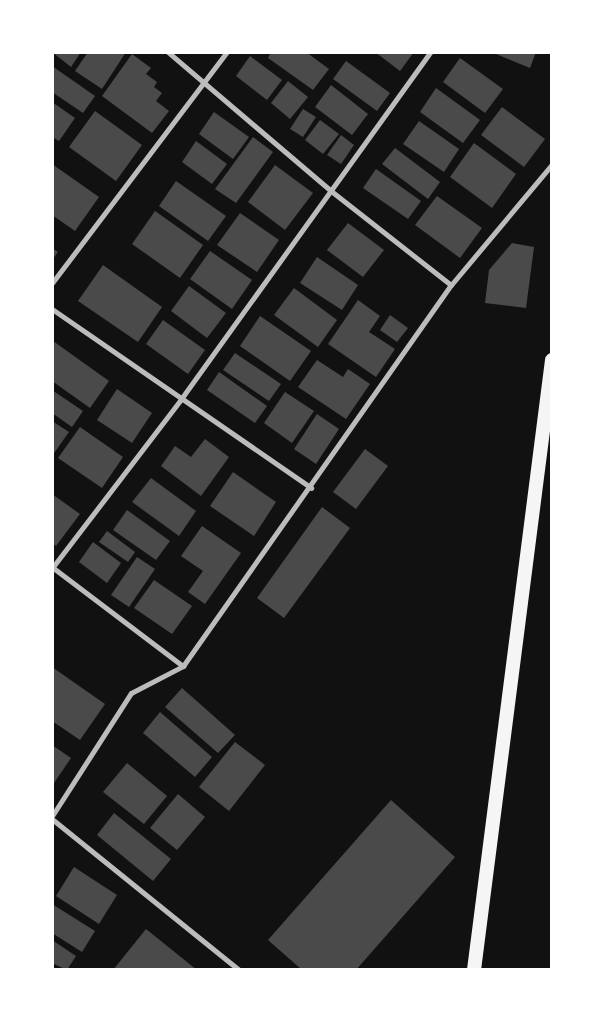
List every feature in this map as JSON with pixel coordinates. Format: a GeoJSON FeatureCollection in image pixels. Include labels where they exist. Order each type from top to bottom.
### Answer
{"type":"FeatureCollection","features":[{"type":"Feature","properties":{"kind":"highway"},"geometry":{"type":"LineString","coordinates":[[474,970],[552,360]]}},
{"type":"Feature","properties":{"kind":"street"},"geometry":{"type":"LineString","coordinates":[[168,52],[330,190],[451,285]]}},
{"type":"Feature","properties":{"kind":"street"},"geometry":{"type":"LineString","coordinates":[[52,283],[227,52]]}},
{"type":"Feature","properties":{"kind":"street"},"geometry":{"type":"LineString","coordinates":[[183,666],[53,567],[181,399],[430,52]]}},
{"type":"Feature","properties":{"kind":"street"},"geometry":{"type":"LineString","coordinates":[[239,970],[52,817],[130,693],[183,666],[451,285],[552,164]]}},
{"type":"Feature","properties":{"kind":"street"},"geometry":{"type":"LineString","coordinates":[[52,309],[310,488]]}},
{"type":"Feature","properties":{"kind":"building"},"geometry":{"type":"Polygon","coordinates":[[[52,52],[81,52],[71,67],[52,52]]]}},
{"type":"Feature","properties":{"kind":"building"},"geometry":{"type":"Polygon","coordinates":[[[88,52],[126,52],[102,89],[75,71],[88,52]]]}},
{"type":"Feature","properties":{"kind":"building"},"geometry":{"type":"Polygon","coordinates":[[[271,52],[306,52],[329,69],[313,90],[268,58],[271,52]]]}},
{"type":"Feature","properties":{"kind":"building"},"geometry":{"type":"Polygon","coordinates":[[[375,52],[414,52],[400,71],[375,52]]]}},
{"type":"Feature","properties":{"kind":"building"},"geometry":{"type":"Polygon","coordinates":[[[491,52],[536,52],[530,68],[491,52]]]}},
{"type":"Feature","properties":{"kind":"building"},"geometry":{"type":"Polygon","coordinates":[[[132,54],[151,68],[146,74],[157,82],[154,87],[162,93],[156,101],[169,111],[152,133],[102,96],[132,54]]]}},
{"type":"Feature","properties":{"kind":"building"},"geometry":{"type":"Polygon","coordinates":[[[250,56],[282,80],[267,100],[236,76],[250,56]]]}},
{"type":"Feature","properties":{"kind":"building"},"geometry":{"type":"Polygon","coordinates":[[[460,58],[503,89],[485,113],[443,82],[460,58]]]}},
{"type":"Feature","properties":{"kind":"building"},"geometry":{"type":"Polygon","coordinates":[[[346,61],[390,93],[377,111],[333,79],[346,61]]]}},
{"type":"Feature","properties":{"kind":"building"},"geometry":{"type":"Polygon","coordinates":[[[52,66],[95,96],[83,113],[52,92],[52,66]]]}},
{"type":"Feature","properties":{"kind":"building"},"geometry":{"type":"Polygon","coordinates":[[[288,81],[308,97],[290,119],[271,103],[288,81]]]}},
{"type":"Feature","properties":{"kind":"building"},"geometry":{"type":"Polygon","coordinates":[[[331,85],[368,114],[352,135],[315,107],[331,85]]]}},
{"type":"Feature","properties":{"kind":"building"},"geometry":{"type":"Polygon","coordinates":[[[436,88],[480,120],[463,143],[420,112],[436,88]]]}},
{"type":"Feature","properties":{"kind":"building"},"geometry":{"type":"Polygon","coordinates":[[[52,102],[75,118],[59,141],[52,137],[52,102]]]}},
{"type":"Feature","properties":{"kind":"building"},"geometry":{"type":"Polygon","coordinates":[[[502,107],[545,139],[524,167],[481,135],[502,107]]]}},
{"type":"Feature","properties":{"kind":"building"},"geometry":{"type":"Polygon","coordinates":[[[303,109],[316,117],[303,137],[290,129],[303,109]]]}},
{"type":"Feature","properties":{"kind":"building"},"geometry":{"type":"Polygon","coordinates":[[[95,111],[142,145],[116,181],[69,147],[95,111]]]}},
{"type":"Feature","properties":{"kind":"building"},"geometry":{"type":"Polygon","coordinates":[[[214,112],[249,137],[233,159],[199,134],[214,112]]]}},
{"type":"Feature","properties":{"kind":"building"},"geometry":{"type":"Polygon","coordinates":[[[320,120],[339,134],[323,154],[305,140],[320,120]]]}},
{"type":"Feature","properties":{"kind":"building"},"geometry":{"type":"Polygon","coordinates":[[[419,121],[459,149],[444,172],[403,144],[419,121]]]}},
{"type":"Feature","properties":{"kind":"building"},"geometry":{"type":"Polygon","coordinates":[[[341,135],[354,145],[341,164],[327,155],[341,135]]]}},
{"type":"Feature","properties":{"kind":"building"},"geometry":{"type":"Polygon","coordinates":[[[253,137],[273,152],[236,203],[215,189],[253,137]]]}},
{"type":"Feature","properties":{"kind":"building"},"geometry":{"type":"Polygon","coordinates":[[[196,141],[227,164],[212,184],[182,162],[196,141]]]}},
{"type":"Feature","properties":{"kind":"building"},"geometry":{"type":"Polygon","coordinates":[[[474,143],[516,174],[492,208],[450,177],[474,143]]]}},
{"type":"Feature","properties":{"kind":"building"},"geometry":{"type":"Polygon","coordinates":[[[395,148],[440,182],[428,199],[382,164],[395,148]]]}},
{"type":"Feature","properties":{"kind":"building"},"geometry":{"type":"Polygon","coordinates":[[[52,164],[99,197],[75,231],[52,215],[52,164]]]}},
{"type":"Feature","properties":{"kind":"building"},"geometry":{"type":"Polygon","coordinates":[[[275,165],[313,193],[285,230],[248,202],[275,165]]]}},
{"type":"Feature","properties":{"kind":"building"},"geometry":{"type":"Polygon","coordinates":[[[376,169],[421,201],[408,219],[363,188],[376,169]]]}},
{"type":"Feature","properties":{"kind":"building"},"geometry":{"type":"Polygon","coordinates":[[[176,181],[226,216],[208,241],[159,206],[176,181]]]}},
{"type":"Feature","properties":{"kind":"building"},"geometry":{"type":"Polygon","coordinates":[[[437,196],[482,228],[460,258],[415,225],[437,196]]]}},
{"type":"Feature","properties":{"kind":"building"},"geometry":{"type":"Polygon","coordinates":[[[155,211],[203,245],[180,278],[132,244],[155,211]]]}},
{"type":"Feature","properties":{"kind":"building"},"geometry":{"type":"Polygon","coordinates":[[[240,213],[279,240],[257,272],[217,245],[240,213]]]}},
{"type":"Feature","properties":{"kind":"building"},"geometry":{"type":"Polygon","coordinates":[[[348,223],[384,250],[363,277],[327,250],[348,223]]]}},
{"type":"Feature","properties":{"kind":"building"},"geometry":{"type":"Polygon","coordinates":[[[512,243],[534,247],[526,308],[485,303],[489,270],[512,243]]]}},
{"type":"Feature","properties":{"kind":"building"},"geometry":{"type":"Polygon","coordinates":[[[52,248],[58,252],[52,260],[52,248]]]}},
{"type":"Feature","properties":{"kind":"building"},"geometry":{"type":"Polygon","coordinates":[[[210,251],[252,280],[232,309],[190,279],[210,251]]]}},
{"type":"Feature","properties":{"kind":"building"},"geometry":{"type":"Polygon","coordinates":[[[317,257],[358,285],[342,310],[300,283],[317,257]]]}},
{"type":"Feature","properties":{"kind":"building"},"geometry":{"type":"Polygon","coordinates":[[[103,265],[162,307],[138,342],[78,301],[103,265]]]}},
{"type":"Feature","properties":{"kind":"building"},"geometry":{"type":"Polygon","coordinates":[[[189,286],[226,313],[207,338],[171,311],[189,286]]]}},
{"type":"Feature","properties":{"kind":"building"},"geometry":{"type":"Polygon","coordinates":[[[294,288],[337,320],[318,347],[274,315],[294,288]]]}},
{"type":"Feature","properties":{"kind":"building"},"geometry":{"type":"Polygon","coordinates":[[[358,300],[380,316],[369,332],[395,349],[376,377],[328,344],[358,300]]]}},
{"type":"Feature","properties":{"kind":"building"},"geometry":{"type":"Polygon","coordinates":[[[390,315],[408,328],[397,342],[380,330],[390,315]]]}},
{"type":"Feature","properties":{"kind":"building"},"geometry":{"type":"Polygon","coordinates":[[[260,316],[311,351],[290,381],[240,346],[260,316]]]}},
{"type":"Feature","properties":{"kind":"building"},"geometry":{"type":"Polygon","coordinates":[[[163,320],[205,350],[188,374],[146,344],[163,320]]]}},
{"type":"Feature","properties":{"kind":"building"},"geometry":{"type":"Polygon","coordinates":[[[53,341],[109,381],[90,408],[52,381],[53,341]]]}},
{"type":"Feature","properties":{"kind":"building"},"geometry":{"type":"Polygon","coordinates":[[[235,353],[281,384],[269,401],[223,370],[235,353]]]}},
{"type":"Feature","properties":{"kind":"building"},"geometry":{"type":"Polygon","coordinates":[[[317,360],[343,377],[348,369],[370,384],[346,419],[298,387],[317,360]]]}},
{"type":"Feature","properties":{"kind":"building"},"geometry":{"type":"Polygon","coordinates":[[[219,372],[267,406],[255,423],[207,390],[219,372]]]}},
{"type":"Feature","properties":{"kind":"building"},"geometry":{"type":"Polygon","coordinates":[[[117,389],[152,413],[132,443],[97,420],[117,389]]]}},
{"type":"Feature","properties":{"kind":"building"},"geometry":{"type":"Polygon","coordinates":[[[52,390],[83,411],[72,427],[52,413],[52,390]]]}},
{"type":"Feature","properties":{"kind":"building"},"geometry":{"type":"Polygon","coordinates":[[[285,392],[314,411],[292,443],[264,423],[285,392]]]}},
{"type":"Feature","properties":{"kind":"building"},"geometry":{"type":"Polygon","coordinates":[[[317,414],[339,429],[316,464],[294,449],[317,414]]]}},
{"type":"Feature","properties":{"kind":"building"},"geometry":{"type":"Polygon","coordinates":[[[52,421],[69,432],[52,456],[52,421]]]}},
{"type":"Feature","properties":{"kind":"building"},"geometry":{"type":"Polygon","coordinates":[[[80,427],[123,457],[102,488],[58,458],[80,427]]]}},
{"type":"Feature","properties":{"kind":"building"},"geometry":{"type":"Polygon","coordinates":[[[205,439],[229,457],[201,496],[161,466],[175,446],[191,457],[205,439]]]}},
{"type":"Feature","properties":{"kind":"building"},"geometry":{"type":"Polygon","coordinates":[[[365,449],[388,466],[356,509],[333,492],[365,449]]]}},
{"type":"Feature","properties":{"kind":"building"},"geometry":{"type":"Polygon","coordinates":[[[233,472],[276,502],[254,536],[210,506],[233,472]]]}},
{"type":"Feature","properties":{"kind":"building"},"geometry":{"type":"Polygon","coordinates":[[[151,478],[196,511],[179,536],[132,502],[151,478]]]}},
{"type":"Feature","properties":{"kind":"building"},"geometry":{"type":"Polygon","coordinates":[[[52,494],[80,514],[56,546],[52,543],[52,494]]]}},
{"type":"Feature","properties":{"kind":"building"},"geometry":{"type":"Polygon","coordinates":[[[322,507],[350,528],[284,618],[257,598],[322,507]]]}},
{"type":"Feature","properties":{"kind":"building"},"geometry":{"type":"Polygon","coordinates":[[[127,510],[170,541],[156,560],[113,530],[127,510]]]}},
{"type":"Feature","properties":{"kind":"building"},"geometry":{"type":"Polygon","coordinates":[[[202,526],[241,553],[205,604],[188,592],[203,571],[181,556],[202,526]]]}},
{"type":"Feature","properties":{"kind":"building"},"geometry":{"type":"Polygon","coordinates":[[[107,531],[135,552],[128,562],[99,542],[107,531]]]}},
{"type":"Feature","properties":{"kind":"building"},"geometry":{"type":"Polygon","coordinates":[[[93,542],[121,563],[107,583],[79,562],[93,542]]]}},
{"type":"Feature","properties":{"kind":"building"},"geometry":{"type":"Polygon","coordinates":[[[137,557],[155,569],[129,607],[111,595],[137,557]]]}},
{"type":"Feature","properties":{"kind":"building"},"geometry":{"type":"Polygon","coordinates":[[[154,580],[192,606],[172,634],[134,608],[154,580]]]}},
{"type":"Feature","properties":{"kind":"building"},"geometry":{"type":"Polygon","coordinates":[[[52,667],[105,704],[80,740],[52,721],[52,667]]]}},
{"type":"Feature","properties":{"kind":"building"},"geometry":{"type":"Polygon","coordinates":[[[182,688],[235,735],[218,753],[165,707],[182,688]]]}},
{"type":"Feature","properties":{"kind":"building"},"geometry":{"type":"Polygon","coordinates":[[[160,712],[212,757],[195,777],[143,733],[160,712]]]}},
{"type":"Feature","properties":{"kind":"building"},"geometry":{"type":"Polygon","coordinates":[[[235,742],[265,765],[229,811],[199,787],[235,742]]]}},
{"type":"Feature","properties":{"kind":"building"},"geometry":{"type":"Polygon","coordinates":[[[52,745],[71,758],[54,783],[52,781],[52,745]]]}},
{"type":"Feature","properties":{"kind":"building"},"geometry":{"type":"Polygon","coordinates":[[[127,763],[167,796],[144,824],[103,792],[127,763]]]}},
{"type":"Feature","properties":{"kind":"building"},"geometry":{"type":"Polygon","coordinates":[[[178,794],[205,817],[177,850],[150,828],[178,794]]]}},
{"type":"Feature","properties":{"kind":"building"},"geometry":{"type":"Polygon","coordinates":[[[391,800],[455,857],[356,970],[302,970],[268,940],[391,800]]]}},
{"type":"Feature","properties":{"kind":"building"},"geometry":{"type":"Polygon","coordinates":[[[114,813],[171,859],[153,881],[97,835],[114,813]]]}},
{"type":"Feature","properties":{"kind":"building"},"geometry":{"type":"Polygon","coordinates":[[[74,867],[117,895],[99,924],[56,896],[74,867]]]}},
{"type":"Feature","properties":{"kind":"building"},"geometry":{"type":"Polygon","coordinates":[[[52,904],[95,931],[82,952],[52,933],[52,904]]]}},
{"type":"Feature","properties":{"kind":"building"},"geometry":{"type":"Polygon","coordinates":[[[146,929],[197,970],[113,970],[146,929]]]}},
{"type":"Feature","properties":{"kind":"building"},"geometry":{"type":"Polygon","coordinates":[[[52,940],[76,956],[67,970],[52,963],[52,940]]]}}]}
